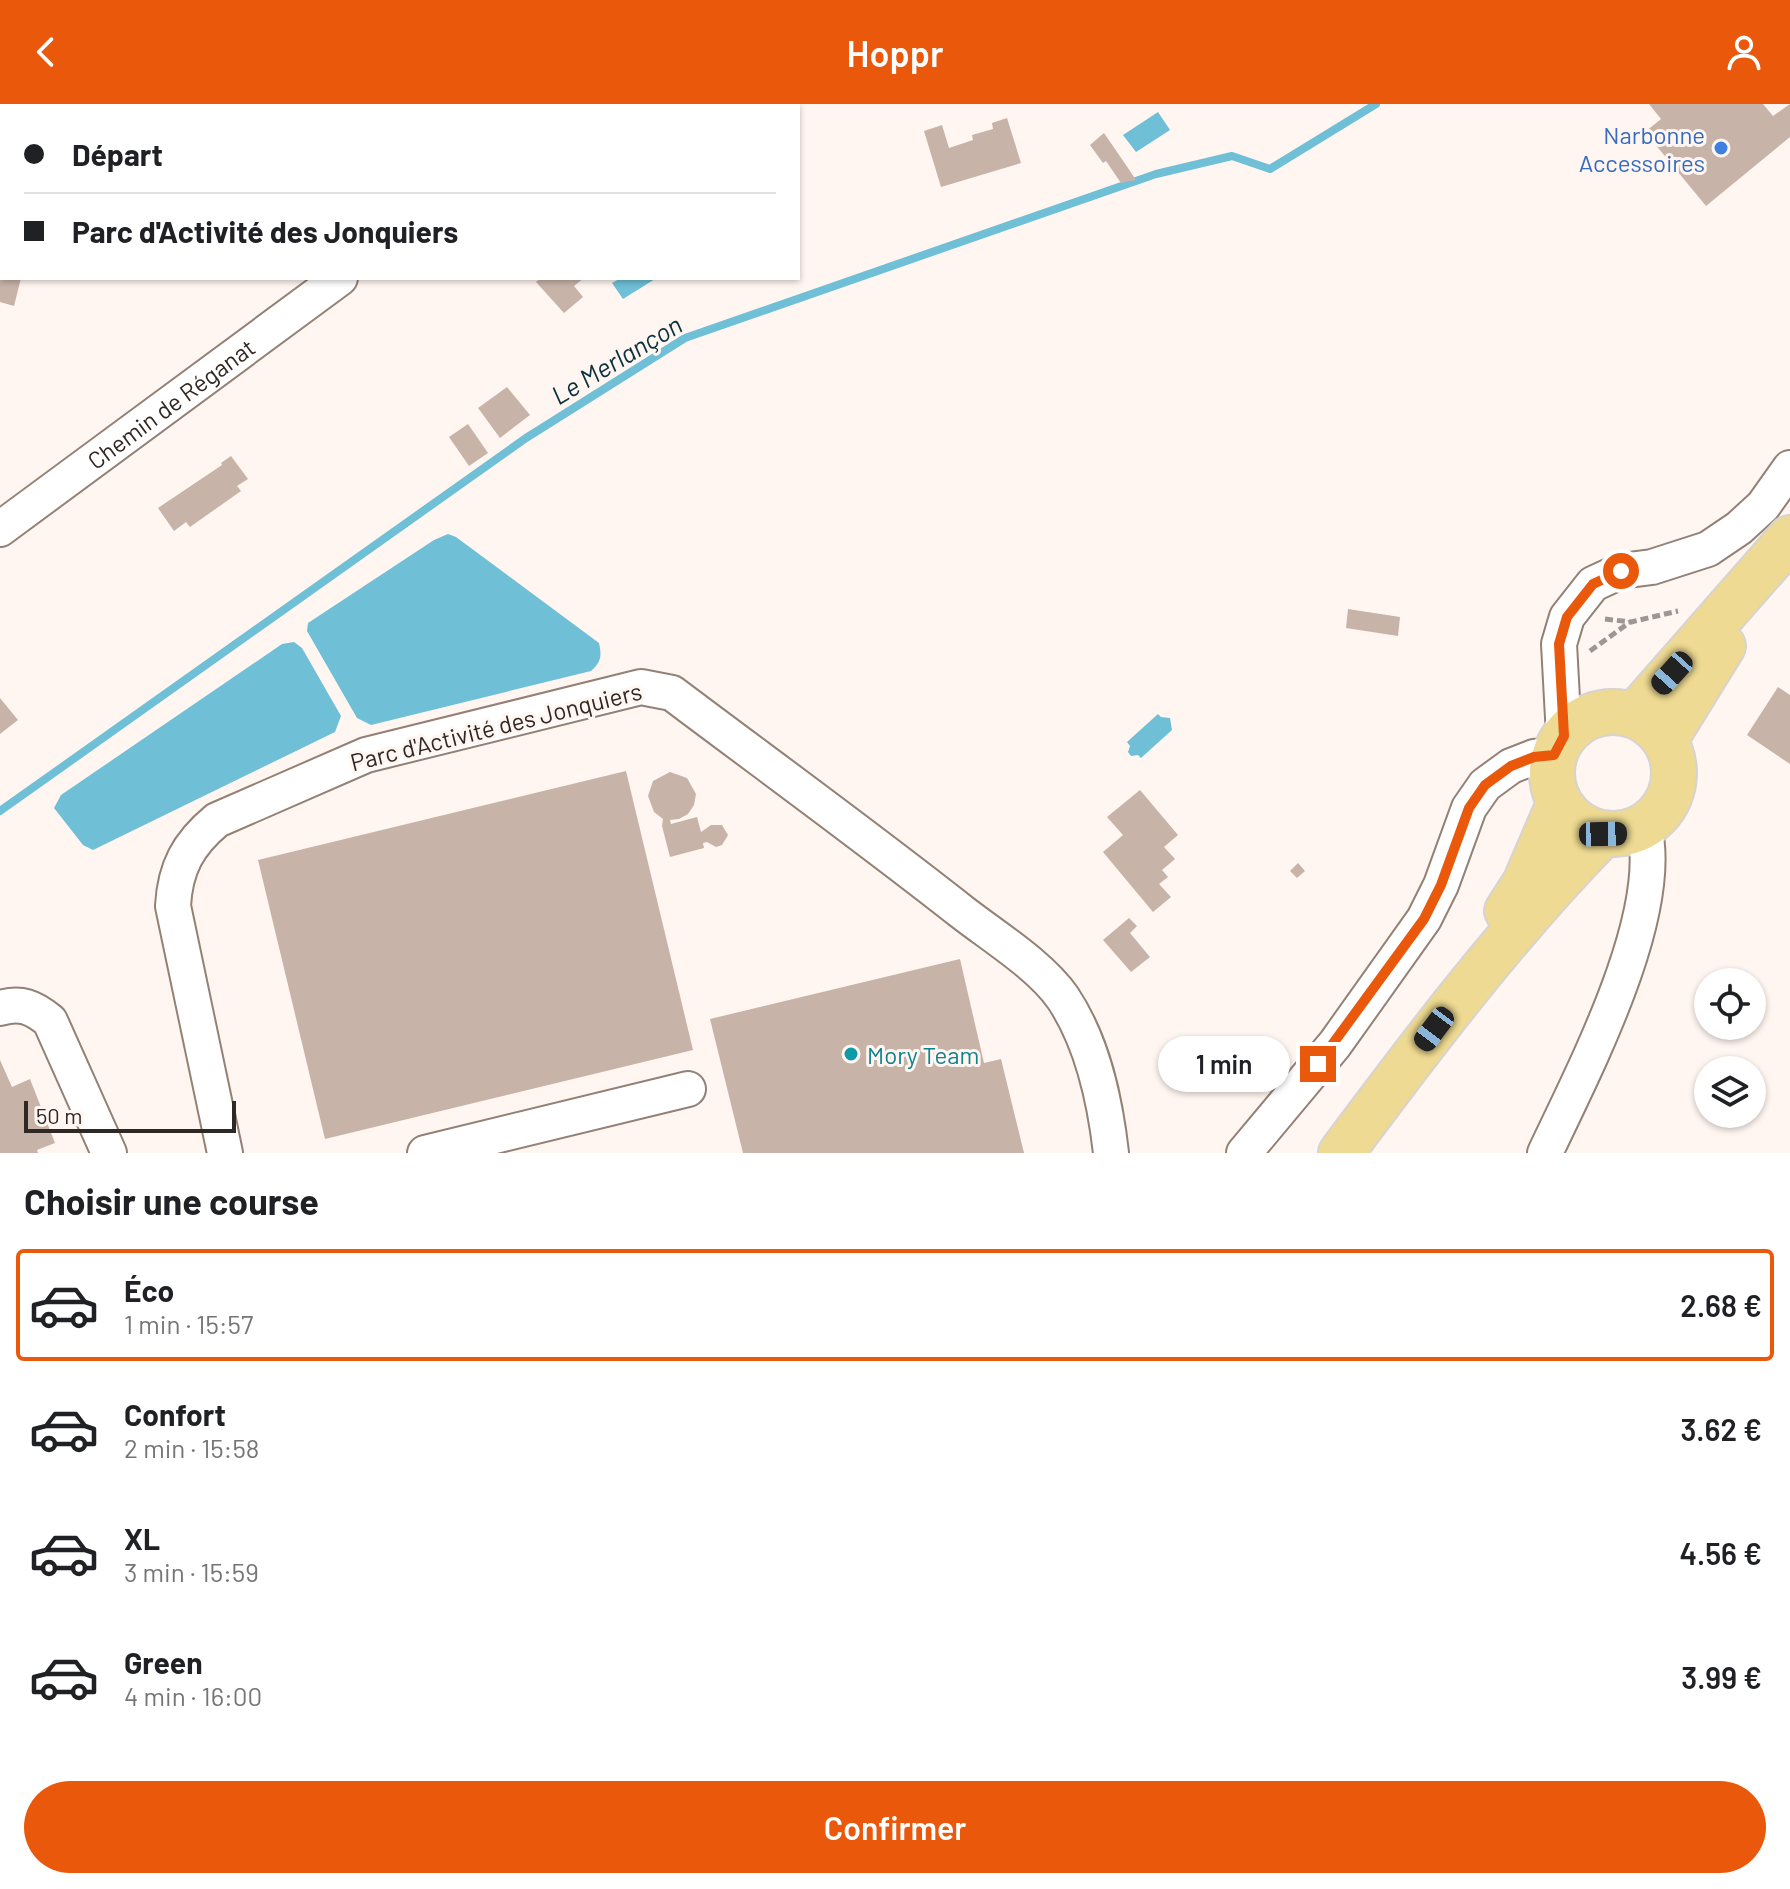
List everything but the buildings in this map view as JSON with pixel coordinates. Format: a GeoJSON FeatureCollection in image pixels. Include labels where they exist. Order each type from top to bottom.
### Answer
{"type":"FeatureCollection","features":[{"type":"Feature","properties":{"kind":"main road"},"geometry":{"type":"LineString","coordinates":[[1650,728],[1787,542]]}},
{"type":"Feature","properties":{"kind":"main road"},"geometry":{"type":"LineString","coordinates":[[1341,1153],[1434,1029],[1554,884],[1623,830],[1659,814],[1670,798],[1675,778],[1673,759],[1650,728],[1615,712],[1596,714],[1578,722],[1559,745],[1552,780],[1559,804],[1570,818],[1585,828],[1623,830]]}},
{"type":"Feature","properties":{"kind":"main road"},"geometry":{"type":"LineString","coordinates":[[1434,1029],[1525,883],[1559,804]]}},
{"type":"Feature","properties":{"kind":"street","name":"Chemin de Réganat"},"geometry":{"type":"LineString","coordinates":[[0,529],[337,280]]}},
{"type":"Feature","properties":{"kind":"street"},"geometry":{"type":"LineString","coordinates":[[1244,1153],[1335,1044],[1424,919],[1441,885],[1469,808],[1485,785],[1511,766],[1559,745],[1559,644],[1567,617],[1593,584],[1621,571],[1652,567],[1708,549],[1739,528],[1763,506],[1790,468]]}},
{"type":"Feature","properties":{"kind":"street","name":"Parc d'Activité des Jonquiers"},"geometry":{"type":"LineString","coordinates":[[225,1153],[173,906],[174,883],[183,857],[199,836],[217,820],[366,755],[641,687],[672,693],[930,887],[1041,975],[1062,997],[1079,1027],[1105,1102],[1111,1153]]}},
{"type":"Feature","properties":{"kind":"street"},"geometry":{"type":"LineString","coordinates":[[1545,1153],[1581,1078],[1627,965],[1640,921],[1649,847],[1623,830]]}},
{"type":"Feature","properties":{"kind":"street"},"geometry":{"type":"LineString","coordinates":[[0,1008],[16,1003],[36,1009],[50,1021],[109,1153]]}},
{"type":"Feature","properties":{"kind":"street"},"geometry":{"type":"LineString","coordinates":[[425,1153],[688,1089]]}},
{"type":"Feature","properties":{"kind":"path"},"geometry":{"type":"LineString","coordinates":[[1583,659],[1595,645],[1631,622]]}},
{"type":"Feature","properties":{"kind":"water"},"geometry":{"type":"Polygon","coordinates":[[[1158,112],[1170,130],[1136,152],[1123,135],[1158,112]]]}},
{"type":"Feature","properties":{"kind":"water"},"geometry":{"type":"Polygon","coordinates":[[[617,280],[653,280],[623,299],[612,283],[617,280]]]}},
{"type":"Feature","properties":{"kind":"water"},"geometry":{"type":"Polygon","coordinates":[[[448,534],[599,643],[599,662],[591,671],[371,725],[357,718],[307,631],[308,623],[434,540],[448,534]]]}},
{"type":"Feature","properties":{"kind":"water"},"geometry":{"type":"Polygon","coordinates":[[[294,642],[302,648],[341,716],[335,732],[93,850],[83,845],[54,808],[61,795],[282,644],[294,642]]]}},
{"type":"Feature","properties":{"kind":"water"},"geometry":{"type":"Polygon","coordinates":[[[1158,714],[1170,718],[1172,730],[1141,758],[1131,756],[1127,742],[1158,714]]]}},
{"type":"Feature","properties":{"kind":"waterway","name":"Le Merlançon"},"geometry":{"type":"LineString","coordinates":[[0,811],[526,438],[685,338],[1156,174],[1232,156],[1270,169],[1376,104]]}},
{"type":"Feature","properties":{"kind":"place","name":"Narbonne Accessoires"},"geometry":{"type":"Point","coordinates":[1721,148]}},
{"type":"Feature","properties":{"kind":"place","name":"Mory Team"},"geometry":{"type":"Point","coordinates":[851,1054]}},
{"type":"Feature","properties":{"kind":"route"},"geometry":{"type":"LineString","coordinates":[[1318,1064],[1424,919],[1441,885],[1469,808],[1485,785],[1511,766],[1534,757],[1554,755],[1564,736],[1559,644],[1567,617],[1593,584],[1621,571]]}}]}
